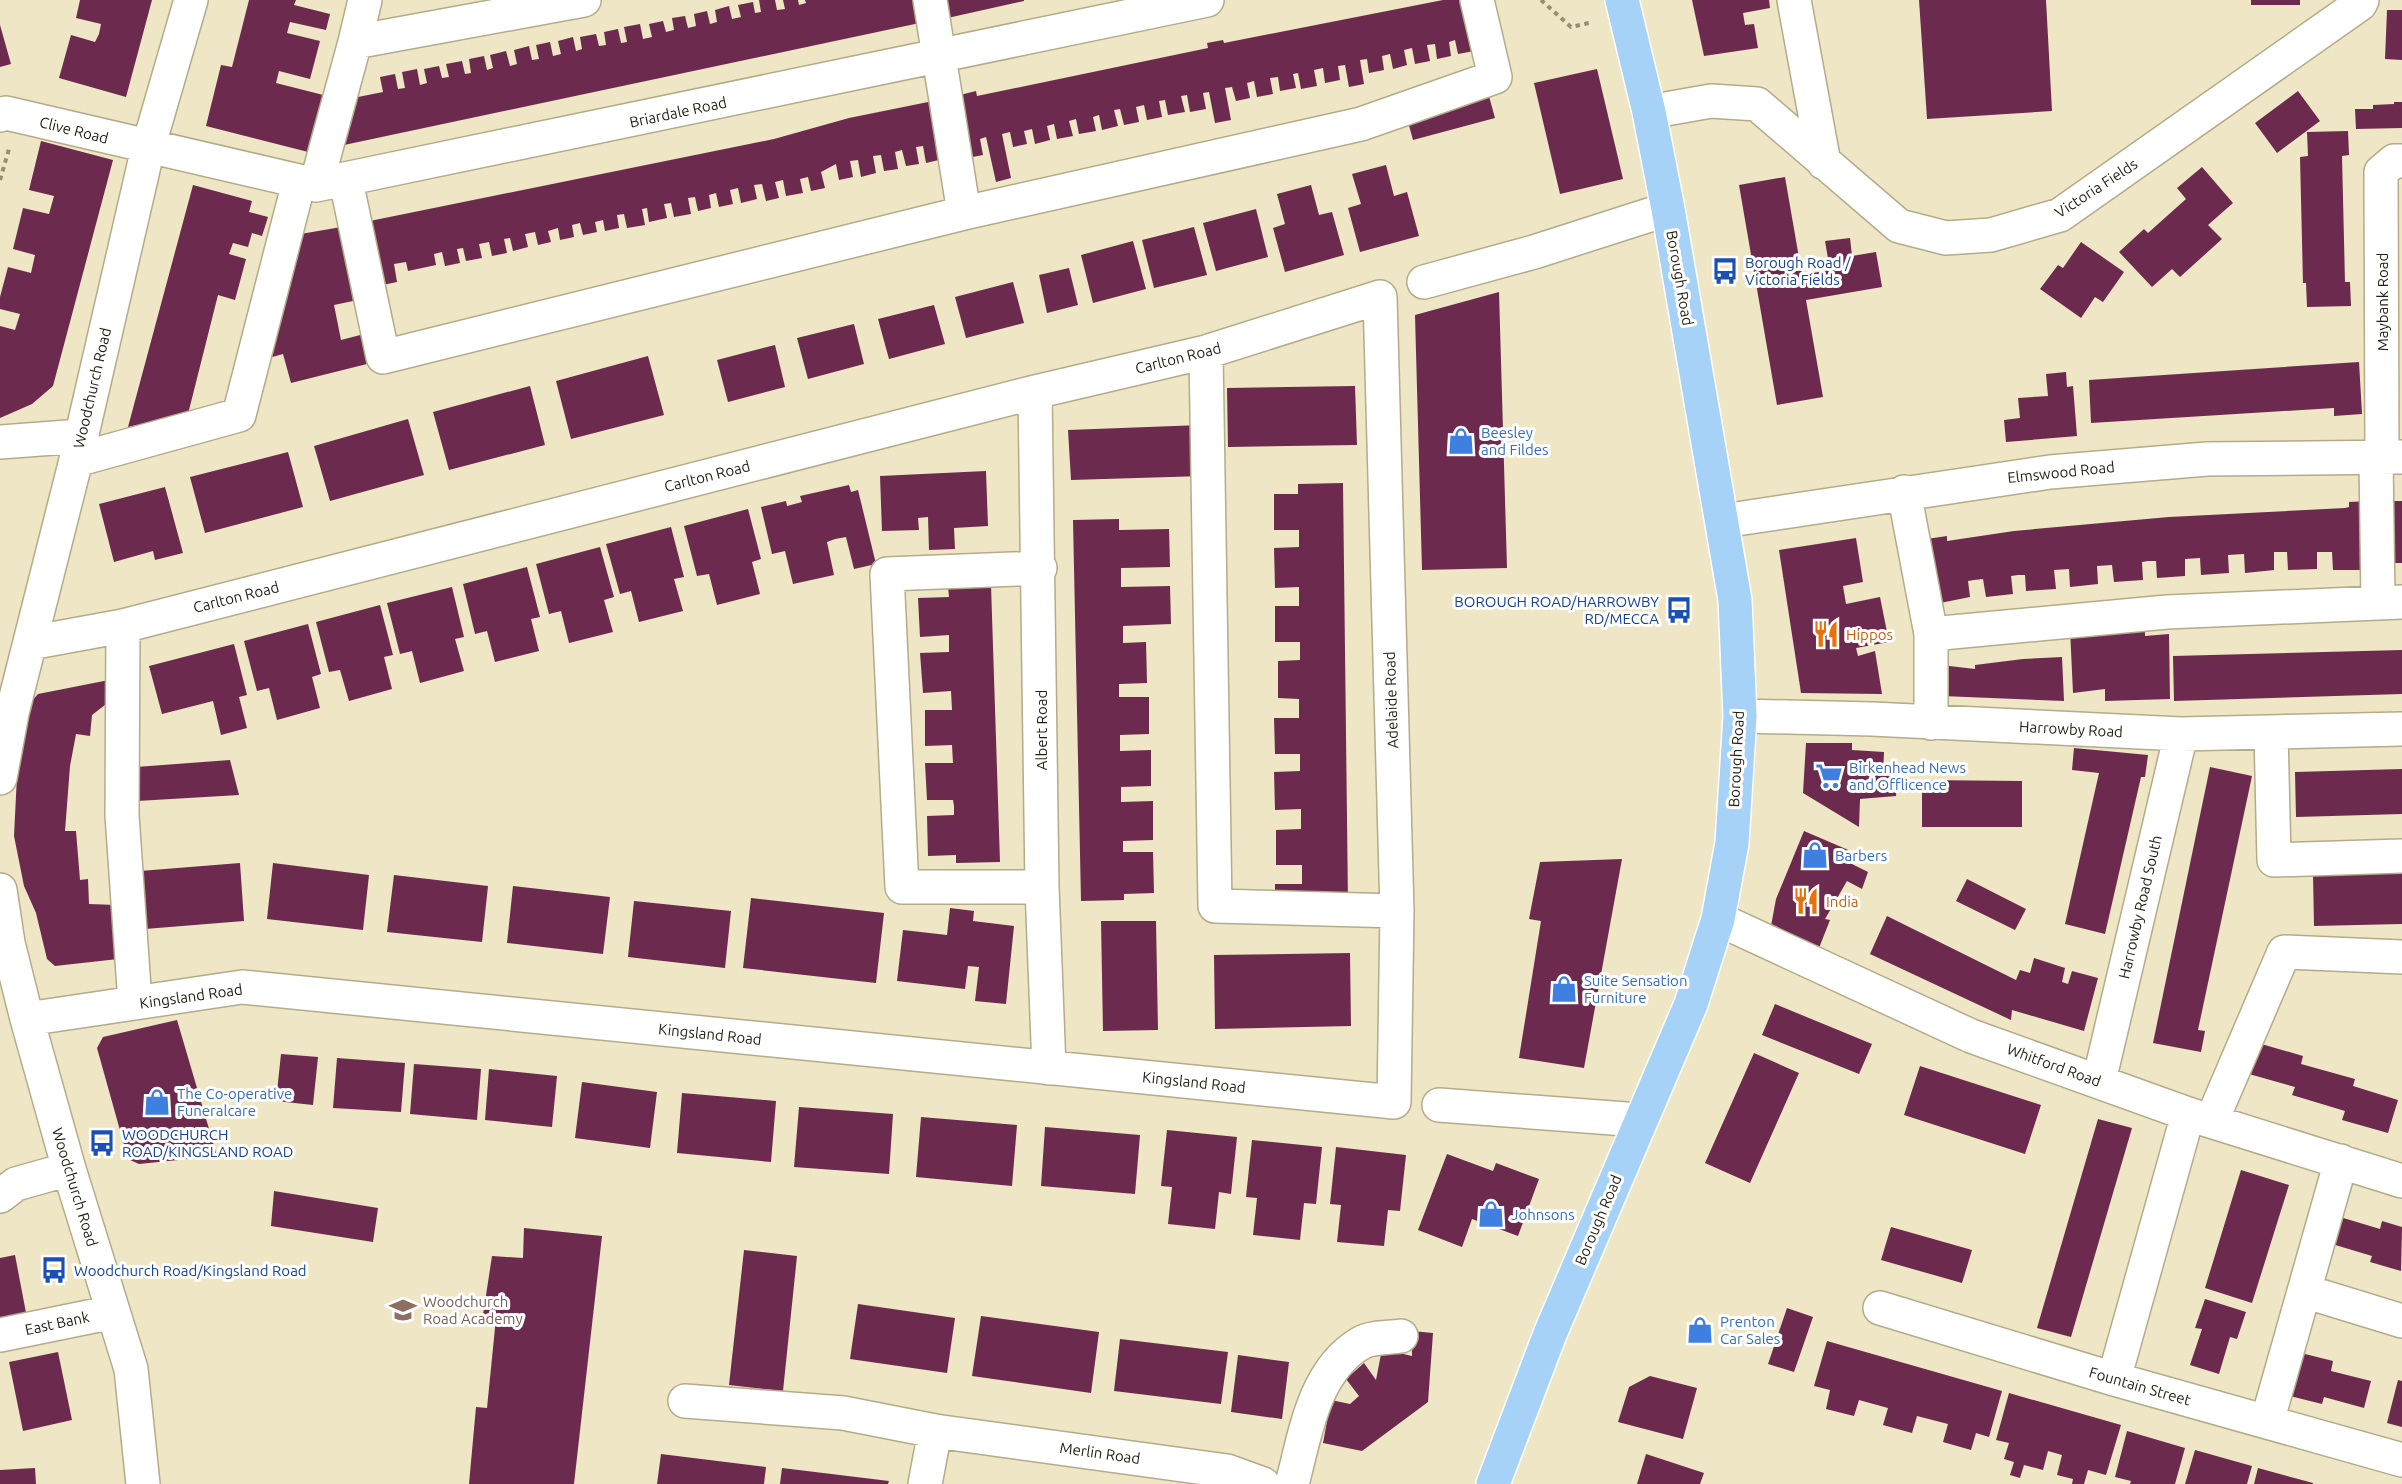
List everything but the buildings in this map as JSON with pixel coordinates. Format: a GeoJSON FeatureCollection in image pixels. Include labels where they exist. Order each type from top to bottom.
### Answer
{"type":"FeatureCollection","features":[{"type":"Feature","properties":{"kind":"highway","name":"Borough Road"},"geometry":{"type":"LineString","coordinates":[[1493,1484],[1550,1334],[1639,1120],[1691,1004],[1718,919],[1731,843],[1740,716],[1735,600],[1668,209],[1649,112],[1624,8]]}},
{"type":"Feature","properties":{"kind":"street","name":"Woodchurch Road"},"geometry":{"type":"LineString","coordinates":[[0,778],[148,148],[191,0]]}},
{"type":"Feature","properties":{"kind":"street"},"geometry":{"type":"LineString","coordinates":[[0,442],[79,448],[240,415],[320,183],[365,0]]}},
{"type":"Feature","properties":{"kind":"street"},"geometry":{"type":"LineString","coordinates":[[355,42],[584,0]]}},
{"type":"Feature","properties":{"kind":"street"},"geometry":{"type":"LineString","coordinates":[[930,0],[941,57],[964,213]]}},
{"type":"Feature","properties":{"kind":"street","name":"Briardale Road"},"geometry":{"type":"LineString","coordinates":[[148,148],[320,183],[941,57],[1207,0]]}},
{"type":"Feature","properties":{"kind":"street"},"geometry":{"type":"LineString","coordinates":[[320,183],[383,357],[964,213],[1361,124],[1495,77],[1477,0]]}},
{"type":"Feature","properties":{"kind":"street"},"geometry":{"type":"LineString","coordinates":[[1794,0],[1824,163]]}},
{"type":"Feature","properties":{"kind":"street","name":"Victoria Fields"},"geometry":{"type":"LineString","coordinates":[[1649,112],[1711,100],[1756,104],[1899,226],[1946,238],[1991,235],[2060,216],[2362,0]]}},
{"type":"Feature","properties":{"kind":"street","name":"Clive Road"},"geometry":{"type":"LineString","coordinates":[[0,115],[6,113],[148,148]]}},
{"type":"Feature","properties":{"kind":"street","name":"Maybank Road"},"geometry":{"type":"LineString","coordinates":[[2390,602],[2387,457],[2392,307],[2381,172],[2394,161],[2402,161]]}},
{"type":"Feature","properties":{"kind":"street"},"geometry":{"type":"LineString","coordinates":[[1424,282],[1534,252],[1668,209]]}},
{"type":"Feature","properties":{"kind":"street","name":"Carlton Road"},"geometry":{"type":"LineString","coordinates":[[30,643],[123,626],[1035,392],[1206,352],[1380,297]]}},
{"type":"Feature","properties":{"kind":"street","name":"Adelaide Road"},"geometry":{"type":"LineString","coordinates":[[1380,297],[1397,911],[1394,1102]]}},
{"type":"Feature","properties":{"kind":"street"},"geometry":{"type":"LineString","coordinates":[[1206,352],[1215,906],[1397,911]]}},
{"type":"Feature","properties":{"kind":"street","name":"Albert Road"},"geometry":{"type":"LineString","coordinates":[[1035,392],[1040,568],[1042,887],[1049,1068]]}},
{"type":"Feature","properties":{"kind":"street","name":"Elmswood Road"},"geometry":{"type":"LineString","coordinates":[[1723,521],[1904,492],[2050,472],[2207,459],[2387,457]]}},
{"type":"Feature","properties":{"kind":"street"},"geometry":{"type":"LineString","coordinates":[[1904,492],[1932,633],[1931,723]]}},
{"type":"Feature","properties":{"kind":"street"},"geometry":{"type":"LineString","coordinates":[[1040,568],[887,574],[902,887],[1042,887]]}},
{"type":"Feature","properties":{"kind":"street"},"geometry":{"type":"LineString","coordinates":[[1932,633],[2168,612],[2390,602]]}},
{"type":"Feature","properties":{"kind":"street"},"geometry":{"type":"LineString","coordinates":[[123,626],[122,815],[135,1003]]}},
{"type":"Feature","properties":{"kind":"street","name":"Harrowby Road"},"geometry":{"type":"LineString","coordinates":[[1740,716],[2181,734],[2402,729]]}},
{"type":"Feature","properties":{"kind":"street"},"geometry":{"type":"LineString","coordinates":[[2271,732],[2274,860],[2402,856]]}},
{"type":"Feature","properties":{"kind":"street","name":"Harrowby Road South"},"geometry":{"type":"LineString","coordinates":[[2099,1081],[2181,734]]}},
{"type":"Feature","properties":{"kind":"street","name":"Woodchurch Road"},"geometry":{"type":"LineString","coordinates":[[0,890],[8,943],[27,1019],[69,1169],[131,1369],[143,1484]]}},
{"type":"Feature","properties":{"kind":"street","name":"Whitford Road"},"geometry":{"type":"LineString","coordinates":[[1718,919],[1971,1036],[2200,1117],[2402,1181]]}},
{"type":"Feature","properties":{"kind":"street"},"geometry":{"type":"LineString","coordinates":[[2114,1379],[2200,1117],[2284,952],[2402,957]]}},
{"type":"Feature","properties":{"kind":"street","name":"Kingsland Road"},"geometry":{"type":"LineString","coordinates":[[27,1019],[242,987],[1394,1102]]}},
{"type":"Feature","properties":{"kind":"street"},"geometry":{"type":"LineString","coordinates":[[1439,1105],[1639,1120]]}},
{"type":"Feature","properties":{"kind":"street"},"geometry":{"type":"LineString","coordinates":[[2267,1422],[2341,1161]]}},
{"type":"Feature","properties":{"kind":"street"},"geometry":{"type":"LineString","coordinates":[[0,1196],[16,1184],[69,1169]]}},
{"type":"Feature","properties":{"kind":"street"},"geometry":{"type":"LineString","coordinates":[[2304,1291],[2402,1321]]}},
{"type":"Feature","properties":{"kind":"street","name":"Fountain Street"},"geometry":{"type":"LineString","coordinates":[[1880,1308],[2114,1379],[2402,1460]]}},
{"type":"Feature","properties":{"kind":"street","name":"East Bank"},"geometry":{"type":"LineString","coordinates":[[0,1335],[113,1312]]}},
{"type":"Feature","properties":{"kind":"street"},"geometry":{"type":"LineString","coordinates":[[1292,1484],[1316,1398],[1340,1359],[1362,1342],[1401,1336]]}},
{"type":"Feature","properties":{"kind":"street","name":"Merlin Road"},"geometry":{"type":"LineString","coordinates":[[685,1401],[843,1413],[935,1431],[1227,1471],[1263,1484]]}},
{"type":"Feature","properties":{"kind":"street"},"geometry":{"type":"LineString","coordinates":[[925,1484],[935,1431]]}},
{"type":"Feature","properties":{"kind":"path"},"geometry":{"type":"LineString","coordinates":[[1541,0],[1570,27],[1624,8]]}},
{"type":"Feature","properties":{"kind":"place","name":"Borough Road / Victoria Fields"},"geometry":{"type":"Point","coordinates":[1725,271]}},
{"type":"Feature","properties":{"kind":"place","name":"Beesley and Fildes"},"geometry":{"type":"Point","coordinates":[1461,441]}},
{"type":"Feature","properties":{"kind":"place","name":"BOROUGH ROAD/HARROWBY RD/MECCA"},"geometry":{"type":"Point","coordinates":[1679,610]}},
{"type":"Feature","properties":{"kind":"place","name":"Hippos"},"geometry":{"type":"Point","coordinates":[1826,634]}},
{"type":"Feature","properties":{"kind":"place","name":"Birkenhead News and Offlicence"},"geometry":{"type":"Point","coordinates":[1829,776]}},
{"type":"Feature","properties":{"kind":"place","name":"Barbers"},"geometry":{"type":"Point","coordinates":[1815,855]}},
{"type":"Feature","properties":{"kind":"place","name":"India"},"geometry":{"type":"Point","coordinates":[1806,901]}},
{"type":"Feature","properties":{"kind":"place","name":"Suite Sensation Furniture"},"geometry":{"type":"Point","coordinates":[1564,989]}},
{"type":"Feature","properties":{"kind":"place","name":"The Co-operative Funeralcare"},"geometry":{"type":"Point","coordinates":[157,1102]}},
{"type":"Feature","properties":{"kind":"place","name":"WOODCHURCH ROAD/KINGSLAND ROAD"},"geometry":{"type":"Point","coordinates":[102,1143]}},
{"type":"Feature","properties":{"kind":"place","name":"Johnsons"},"geometry":{"type":"Point","coordinates":[1491,1214]}},
{"type":"Feature","properties":{"kind":"place","name":"Woodchurch Road/Kingsland Road"},"geometry":{"type":"Point","coordinates":[54,1270]}},
{"type":"Feature","properties":{"kind":"place","name":"Woodchurch Road Academy"},"geometry":{"type":"Point","coordinates":[403,1310]}},
{"type":"Feature","properties":{"kind":"place","name":"Prenton Car Sales"},"geometry":{"type":"Point","coordinates":[1700,1330]}}]}
